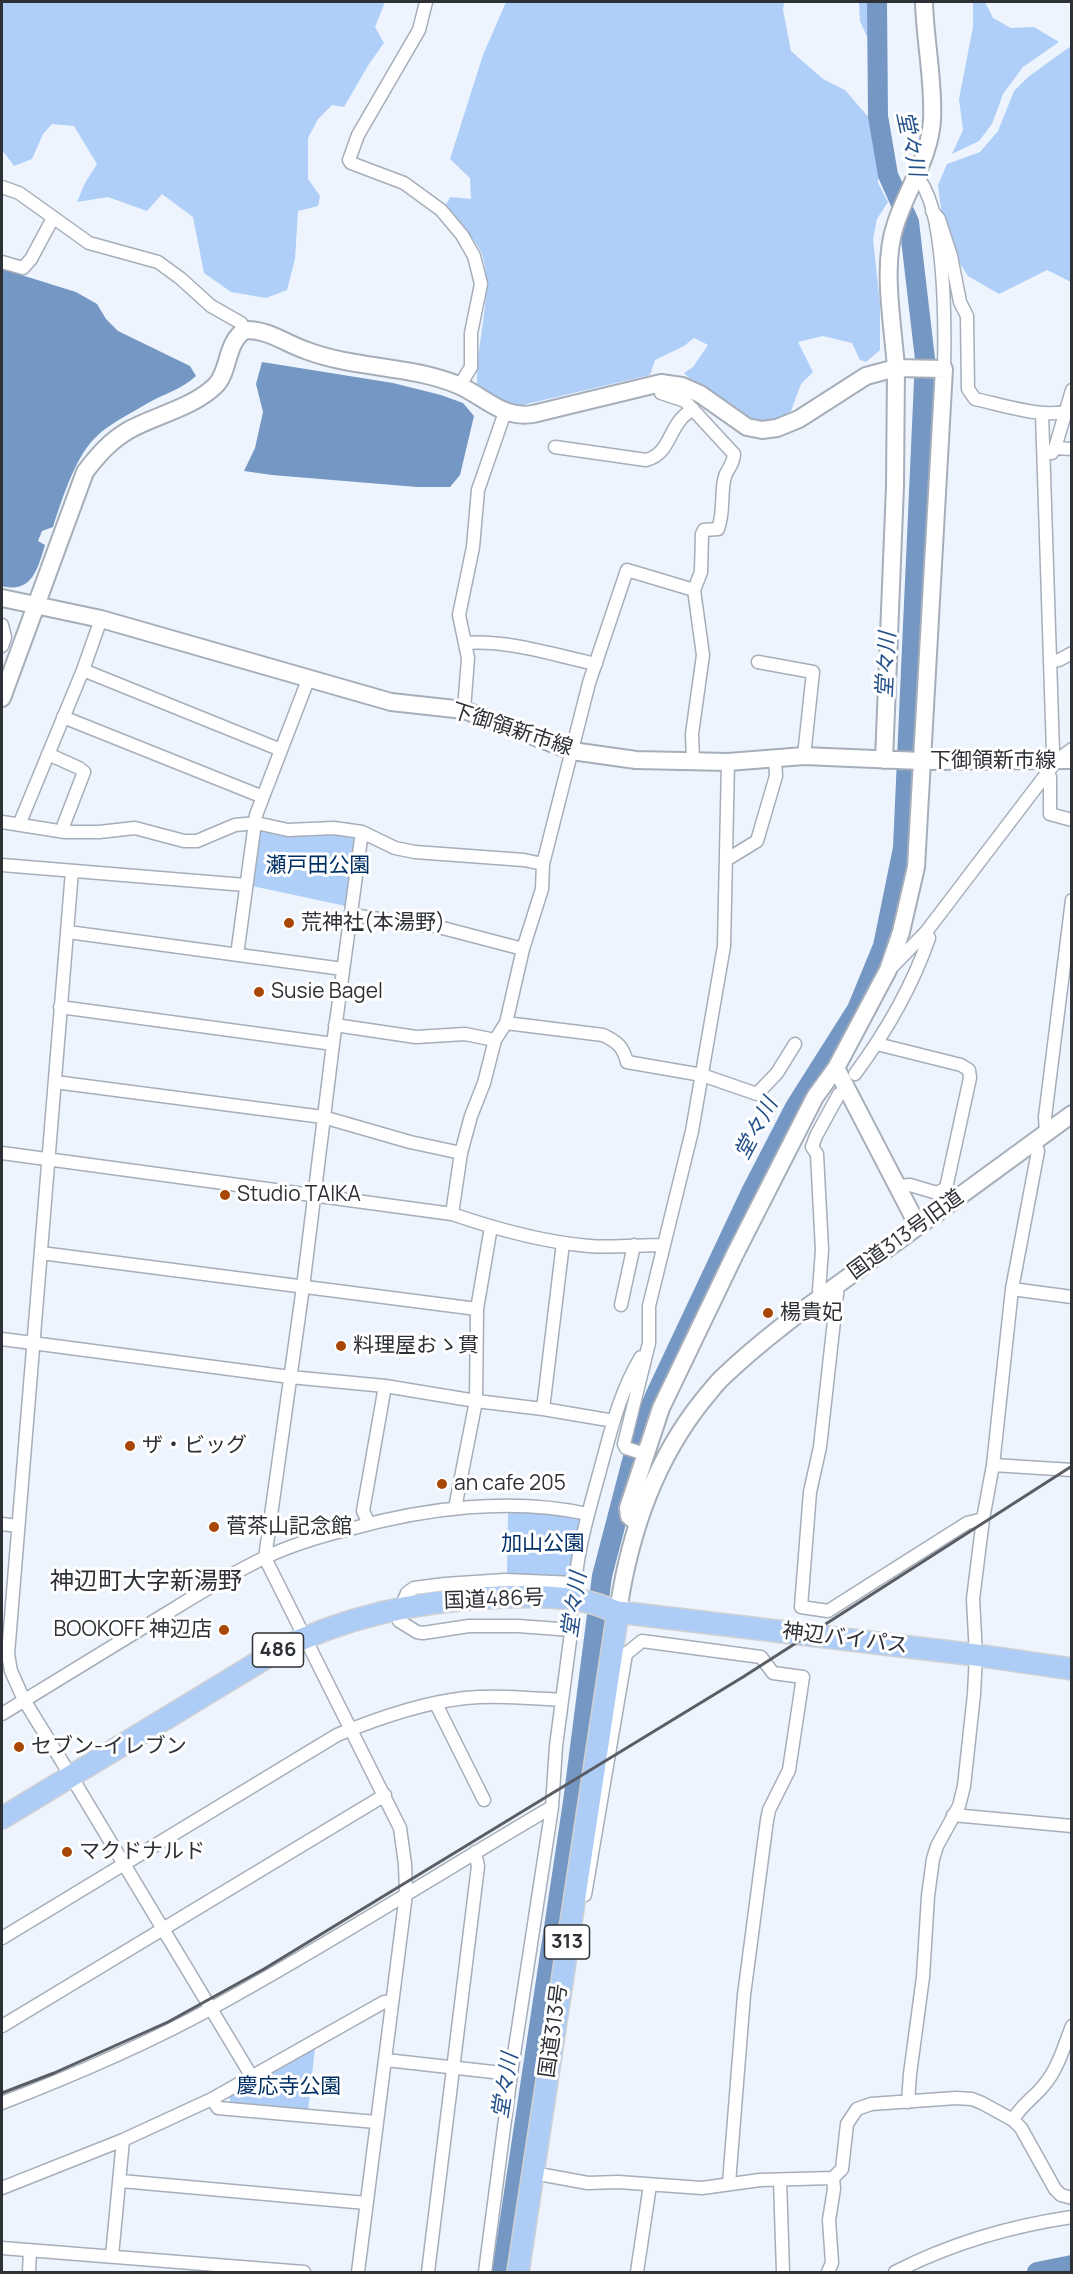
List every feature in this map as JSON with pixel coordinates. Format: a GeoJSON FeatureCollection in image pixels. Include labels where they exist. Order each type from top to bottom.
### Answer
{"type":"FeatureCollection","features":[{"type":"Feature","properties":{"kind":"highway","name":"国道486号"},"geometry":{"type":"LineString","coordinates":[[2,1832],[74,1781],[277,1651],[307,1642],[335,1625],[400,1614],[466,1598],[534,1596],[593,1615]]}},
{"type":"Feature","properties":{"kind":"highway","name":"神辺バイパス"},"geometry":{"type":"LineString","coordinates":[[593,1615],[976,1655],[1071,1669]]}},
{"type":"Feature","properties":{"kind":"highway","name":"国道313号"},"geometry":{"type":"LineString","coordinates":[[518,2272],[569,1933],[593,1615]]}},
{"type":"Feature","properties":{"kind":"highway","name":"国道486号"},"geometry":{"type":"LineString","coordinates":[[2,1818],[74,1781]]}},
{"type":"Feature","properties":{"kind":"street"},"geometry":{"type":"LineString","coordinates":[[426,2],[418,30],[358,135],[349,160],[351,163],[404,183],[441,210],[462,235],[474,256],[481,284],[471,333],[471,368],[460,385]]}},
{"type":"Feature","properties":{"kind":"street"},"geometry":{"type":"LineString","coordinates":[[884,760],[895,486],[896,369],[889,277],[891,240],[895,223],[925,153],[932,121],[924,2]]}},
{"type":"Feature","properties":{"kind":"street"},"geometry":{"type":"LineString","coordinates":[[637,1523],[629,1516],[628,1509],[661,1408],[735,1254],[815,1097],[836,1068],[888,970],[901,932],[916,867],[913,761],[940,369],[945,330],[938,227],[923,182],[914,179]]}},
{"type":"Feature","properties":{"kind":"street"},"geometry":{"type":"LineString","coordinates":[[2,187],[19,193],[89,243],[158,262],[211,306],[241,323],[245,330]]}},
{"type":"Feature","properties":{"kind":"street"},"geometry":{"type":"LineString","coordinates":[[932,211],[939,219],[948,247],[960,302],[967,316],[968,389],[975,399],[1042,413],[1068,411]]}},
{"type":"Feature","properties":{"kind":"street"},"geometry":{"type":"LineString","coordinates":[[2,262],[23,268],[31,259],[53,218]]}},
{"type":"Feature","properties":{"kind":"street"},"geometry":{"type":"LineString","coordinates":[[2,698],[85,472],[105,447],[128,430],[199,399],[218,384],[236,338],[245,330],[262,331],[312,353],[436,377],[460,385],[505,412],[533,414],[661,383],[682,386],[700,394],[747,427],[762,430],[777,429],[799,418],[866,376],[896,369],[940,369]]}},
{"type":"Feature","properties":{"kind":"street"},"geometry":{"type":"LineString","coordinates":[[661,383],[661,393],[685,401],[735,454],[734,463],[724,479],[722,519],[718,529],[704,530],[702,534],[701,572],[694,590],[703,655],[692,734],[693,761]]}},
{"type":"Feature","properties":{"kind":"street"},"geometry":{"type":"LineString","coordinates":[[1043,464],[1047,463],[1055,448],[1068,411],[1071,390]]}},
{"type":"Feature","properties":{"kind":"street"},"geometry":{"type":"LineString","coordinates":[[555,447],[646,460],[654,458],[662,452],[681,418],[693,410]]}},
{"type":"Feature","properties":{"kind":"street"},"geometry":{"type":"LineString","coordinates":[[464,710],[468,658],[459,615],[473,547],[478,490],[505,412]]}},
{"type":"Feature","properties":{"kind":"street"},"geometry":{"type":"LineString","coordinates":[[1042,413],[1054,763],[1050,777],[1050,814],[1071,820]]}},
{"type":"Feature","properties":{"kind":"street"},"geometry":{"type":"LineString","coordinates":[[1055,448],[1071,449]]}},
{"type":"Feature","properties":{"kind":"street"},"geometry":{"type":"LineString","coordinates":[[452,1214],[461,1153],[471,1116],[484,1083],[495,1040],[507,1023],[523,949],[542,889],[543,864],[589,683],[627,570],[694,590]]}},
{"type":"Feature","properties":{"kind":"street","name":"下御領新市線"},"geometry":{"type":"LineString","coordinates":[[2,598],[101,619],[391,702],[464,710],[572,751],[636,759],[728,762],[804,756],[913,761],[1054,763]]}},
{"type":"Feature","properties":{"kind":"street"},"geometry":{"type":"LineString","coordinates":[[20,825],[101,619]]}},
{"type":"Feature","properties":{"kind":"street"},"geometry":{"type":"LineString","coordinates":[[2,625],[5,637],[2,646]]}},
{"type":"Feature","properties":{"kind":"street"},"geometry":{"type":"LineString","coordinates":[[466,643],[478,642],[522,647],[596,664]]}},
{"type":"Feature","properties":{"kind":"street"},"geometry":{"type":"LineString","coordinates":[[1050,662],[1071,653]]}},
{"type":"Feature","properties":{"kind":"street"},"geometry":{"type":"LineString","coordinates":[[758,662],[813,672],[804,756]]}},
{"type":"Feature","properties":{"kind":"street"},"geometry":{"type":"LineString","coordinates":[[82,670],[281,750]]}},
{"type":"Feature","properties":{"kind":"street"},"geometry":{"type":"LineString","coordinates":[[237,955],[256,815],[308,680]]}},
{"type":"Feature","properties":{"kind":"street"},"geometry":{"type":"LineString","coordinates":[[63,717],[263,797]]}},
{"type":"Feature","properties":{"kind":"street"},"geometry":{"type":"LineString","coordinates":[[888,970],[926,932],[1054,763],[1071,749]]}},
{"type":"Feature","properties":{"kind":"street"},"geometry":{"type":"LineString","coordinates":[[48,754],[84,772],[64,824],[65,832]]}},
{"type":"Feature","properties":{"kind":"street"},"geometry":{"type":"LineString","coordinates":[[726,860],[757,841],[776,776],[775,758]]}},
{"type":"Feature","properties":{"kind":"street"},"geometry":{"type":"LineString","coordinates":[[645,1454],[626,1448],[624,1444],[649,1343],[649,1306],[692,1131],[724,946],[728,762]]}},
{"type":"Feature","properties":{"kind":"street"},"geometry":{"type":"LineString","coordinates":[[2,822],[65,832],[99,832],[135,828],[184,841],[197,841],[235,825],[256,823],[288,830],[334,828],[362,832],[395,848],[415,852],[524,860],[543,864]]}},
{"type":"Feature","properties":{"kind":"street"},"geometry":{"type":"LineString","coordinates":[[358,2272],[406,1894],[405,1864],[400,1828],[265,1558],[362,832]]}},
{"type":"Feature","properties":{"kind":"street"},"geometry":{"type":"LineString","coordinates":[[2,865],[245,885]]}},
{"type":"Feature","properties":{"kind":"street"},"geometry":{"type":"LineString","coordinates":[[72,871],[35,1343],[18,1526],[9,1654],[11,1671],[24,1700],[252,2077]]}},
{"type":"Feature","properties":{"kind":"street"},"geometry":{"type":"LineString","coordinates":[[908,2102],[923,1977],[928,1896],[933,1859],[937,1845],[959,1806],[964,1786],[976,1655],[973,1599],[983,1519],[993,1466],[1012,1289],[1045,1117],[1069,947],[1071,900]]}},
{"type":"Feature","properties":{"kind":"street"},"geometry":{"type":"LineString","coordinates":[[352,915],[420,926],[431,925],[523,949]]}},
{"type":"Feature","properties":{"kind":"street"},"geometry":{"type":"LineString","coordinates":[[68,932],[343,969]]}},
{"type":"Feature","properties":{"kind":"street"},"geometry":{"type":"LineString","coordinates":[[855,1074],[877,1044],[918,970],[929,938],[926,932]]}},
{"type":"Feature","properties":{"kind":"street"},"geometry":{"type":"LineString","coordinates":[[60,1007],[333,1044]]}},
{"type":"Feature","properties":{"kind":"street"},"geometry":{"type":"LineString","coordinates":[[507,1023],[603,1035],[614,1040],[623,1048],[627,1062],[702,1075],[757,1094],[777,1073],[795,1044]]}},
{"type":"Feature","properties":{"kind":"street"},"geometry":{"type":"LineString","coordinates":[[335,1025],[416,1037],[465,1034],[495,1040]]}},
{"type":"Feature","properties":{"kind":"street"},"geometry":{"type":"LineString","coordinates":[[877,1044],[961,1065],[969,1070],[970,1078],[945,1188],[937,1193],[910,1185],[898,1186]]}},
{"type":"Feature","properties":{"kind":"street"},"geometry":{"type":"LineString","coordinates":[[836,1068],[918,1226]]}},
{"type":"Feature","properties":{"kind":"street"},"geometry":{"type":"LineString","coordinates":[[56,1082],[323,1118],[410,1142],[461,1153]]}},
{"type":"Feature","properties":{"kind":"street"},"geometry":{"type":"LineString","coordinates":[[823,1295],[819,1290],[822,1250],[817,1154],[812,1147],[839,1094]]}},
{"type":"Feature","properties":{"kind":"street","name":"国道313号旧道"},"geometry":{"type":"LineString","coordinates":[[593,1615],[622,1583],[637,1523],[649,1493],[674,1443],[715,1386],[777,1328],[1071,1114]]}},
{"type":"Feature","properties":{"kind":"street"},"geometry":{"type":"LineString","coordinates":[[2,1153],[452,1214],[491,1227],[563,1243],[591,1246],[664,1245]]}},
{"type":"Feature","properties":{"kind":"street"},"geometry":{"type":"LineString","coordinates":[[455,1508],[476,1401],[477,1309],[491,1227]]}},
{"type":"Feature","properties":{"kind":"street"},"geometry":{"type":"LineString","coordinates":[[543,1408],[563,1243]]}},
{"type":"Feature","properties":{"kind":"street"},"geometry":{"type":"LineString","coordinates":[[621,1305],[634,1245]]}},
{"type":"Feature","properties":{"kind":"street"},"geometry":{"type":"LineString","coordinates":[[41,1253],[477,1309]]}},
{"type":"Feature","properties":{"kind":"street"},"geometry":{"type":"LineString","coordinates":[[838,1285],[820,1447],[810,1492],[801,1607],[828,1611],[967,1523],[983,1519]]}},
{"type":"Feature","properties":{"kind":"street"},"geometry":{"type":"LineString","coordinates":[[1012,1289],[1071,1297]]}},
{"type":"Feature","properties":{"kind":"street"},"geometry":{"type":"LineString","coordinates":[[2,1339],[290,1377],[385,1386],[476,1401],[543,1408],[614,1421]]}},
{"type":"Feature","properties":{"kind":"street"},"geometry":{"type":"LineString","coordinates":[[485,2272],[511,2074],[552,1807],[561,1700],[593,1615],[518,1626],[469,1626],[423,1633],[417,1632],[400,1614],[407,1593],[414,1588],[505,1580],[575,1585],[588,1514],[614,1421],[628,1378],[649,1343]]}},
{"type":"Feature","properties":{"kind":"street"},"geometry":{"type":"LineString","coordinates":[[369,1524],[363,1511],[385,1386]]}},
{"type":"Feature","properties":{"kind":"street"},"geometry":{"type":"LineString","coordinates":[[993,1466],[1071,1470]]}},
{"type":"Feature","properties":{"kind":"street"},"geometry":{"type":"LineString","coordinates":[[2,1714],[187,1600],[265,1558],[314,1538],[414,1513],[455,1508],[489,1506],[570,1510],[588,1514]]}},
{"type":"Feature","properties":{"kind":"street"},"geometry":{"type":"LineString","coordinates":[[2,1524],[18,1526]]}},
{"type":"Feature","properties":{"kind":"street"},"geometry":{"type":"LineString","coordinates":[[569,1933],[583,1906],[626,1654],[642,1641],[761,1657],[773,1673],[803,1677],[789,1770],[769,1810],[767,1820],[744,1995],[729,2183]]}},
{"type":"Feature","properties":{"kind":"street"},"geometry":{"type":"LineString","coordinates":[[2,1938],[123,1863],[337,1735],[351,1729],[390,1714],[465,1698],[505,1697],[561,1700]]}},
{"type":"Feature","properties":{"kind":"street"},"geometry":{"type":"LineString","coordinates":[[436,1704],[484,1800]]}},
{"type":"Feature","properties":{"kind":"street"},"geometry":{"type":"LineString","coordinates":[[2,2026],[385,1796]]}},
{"type":"Feature","properties":{"kind":"street"},"geometry":{"type":"LineString","coordinates":[[2,2103],[75,2074],[211,2008],[291,1963],[552,1807]]}},
{"type":"Feature","properties":{"kind":"street"},"geometry":{"type":"LineString","coordinates":[[953,1815],[1071,1826]]}},
{"type":"Feature","properties":{"kind":"street"},"geometry":{"type":"LineString","coordinates":[[428,2272],[478,1866],[475,1852]]}},
{"type":"Feature","properties":{"kind":"street"},"geometry":{"type":"LineString","coordinates":[[2,2188],[123,2140],[212,2098],[384,2002],[391,2002]]}},
{"type":"Feature","properties":{"kind":"street"},"geometry":{"type":"LineString","coordinates":[[1013,2120],[1016,2113],[1046,2084],[1055,2068],[1071,2026]]}},
{"type":"Feature","properties":{"kind":"street"},"geometry":{"type":"LineString","coordinates":[[386,2060],[511,2074]]}},
{"type":"Feature","properties":{"kind":"street"},"geometry":{"type":"LineString","coordinates":[[212,2098],[218,2108],[376,2122]]}},
{"type":"Feature","properties":{"kind":"street"},"geometry":{"type":"LineString","coordinates":[[533,2173],[588,2183],[618,2182],[702,2188],[729,2183],[833,2178],[842,2169],[847,2124],[857,2109],[871,2104],[956,2098],[972,2099],[1013,2120],[1021,2128],[1055,2189],[1061,2195],[1071,2198]]}},
{"type":"Feature","properties":{"kind":"street"},"geometry":{"type":"LineString","coordinates":[[112,2256],[121,2181],[123,2140]]}},
{"type":"Feature","properties":{"kind":"street"},"geometry":{"type":"LineString","coordinates":[[828,2272],[832,2263],[829,2220],[834,2189],[833,2178]]}},
{"type":"Feature","properties":{"kind":"street"},"geometry":{"type":"LineString","coordinates":[[780,2180],[783,2272]]}},
{"type":"Feature","properties":{"kind":"street"},"geometry":{"type":"LineString","coordinates":[[121,2181],[366,2203]]}},
{"type":"Feature","properties":{"kind":"street"},"geometry":{"type":"LineString","coordinates":[[637,2272],[650,2185]]}},
{"type":"Feature","properties":{"kind":"street"},"geometry":{"type":"LineString","coordinates":[[895,2272],[939,2252],[981,2237],[1071,2217]]}},
{"type":"Feature","properties":{"kind":"street"},"geometry":{"type":"LineString","coordinates":[[2,2248],[112,2256],[229,2269],[304,2272]]}},
{"type":"Feature","properties":{"kind":"street"},"geometry":{"type":"LineString","coordinates":[[28,2272],[30,2250]]}},
{"type":"Feature","properties":{"kind":"green space"},"geometry":{"type":"Polygon","coordinates":[[[2,2],[385,2],[375,27],[384,43],[344,107],[332,105],[318,119],[308,138],[308,179],[320,196],[318,206],[298,211],[295,259],[287,290],[266,298],[231,292],[204,273],[193,217],[162,194],[147,211],[108,197],[77,202],[97,164],[74,126],[52,124],[43,134],[32,159],[14,166],[2,150],[2,2]]]}},
{"type":"Feature","properties":{"kind":"green space"},"geometry":{"type":"Polygon","coordinates":[[[506,2],[784,2],[783,10],[791,51],[823,79],[845,90],[882,133],[878,183],[888,202],[877,219],[873,239],[880,304],[880,350],[866,362],[860,360],[852,343],[823,336],[798,342],[813,372],[801,384],[791,411],[769,421],[760,421],[736,412],[701,388],[684,373],[693,367],[708,345],[694,338],[684,346],[655,360],[650,375],[518,406],[501,401],[477,384],[485,301],[485,269],[480,249],[446,205],[450,197],[471,199],[470,178],[450,159],[483,55],[506,2]]]}},
{"type":"Feature","properties":{"kind":"green space"},"geometry":{"type":"Polygon","coordinates":[[[859,2],[877,2],[878,61],[860,21],[859,2]]]}},
{"type":"Feature","properties":{"kind":"green space"},"geometry":{"type":"Polygon","coordinates":[[[973,2],[985,2],[993,18],[1011,28],[1034,27],[1059,42],[1023,67],[1003,94],[992,124],[979,141],[952,154],[963,130],[959,99],[973,27],[973,2]]]}},
{"type":"Feature","properties":{"kind":"green space"},"geometry":{"type":"Polygon","coordinates":[[[1071,46],[1071,282],[1047,270],[999,294],[968,276],[945,241],[938,185],[947,164],[980,152],[998,131],[1014,91],[1028,77],[1071,46]]]}},
{"type":"Feature","properties":{"kind":"green space","name":"瀬戸田公園"},"geometry":{"type":"Polygon","coordinates":[[[263,830],[291,836],[332,832],[348,835],[355,840],[346,906],[252,886],[258,835],[263,830]]]}},
{"type":"Feature","properties":{"kind":"green space","name":"加山公園"},"geometry":{"type":"Polygon","coordinates":[[[508,1511],[576,1514],[584,1523],[574,1573],[568,1577],[507,1574],[508,1511]]]}},
{"type":"Feature","properties":{"kind":"green space","name":"慶応寺公園"},"geometry":{"type":"Polygon","coordinates":[[[315,2048],[308,2111],[231,2106],[229,2095],[315,2048]]]}},
{"type":"Feature","properties":{"kind":"shaded area"},"geometry":{"type":"Polygon","coordinates":[[[2,269],[76,292],[97,304],[106,319],[118,331],[190,366],[196,376],[106,429],[87,447],[64,493],[53,527],[42,531],[38,541],[45,545],[36,570],[27,583],[12,587],[2,586],[2,269]]]}},
{"type":"Feature","properties":{"kind":"shaded area"},"geometry":{"type":"Polygon","coordinates":[[[262,362],[393,383],[463,403],[474,416],[460,475],[450,487],[417,487],[244,471],[255,448],[263,412],[256,384],[262,362]]]}},
{"type":"Feature","properties":{"kind":"waterway","name":"堂々川"},"geometry":{"type":"LineString","coordinates":[[502,2272],[573,1802],[602,1576],[638,1438],[655,1396],[752,1190],[795,1107],[857,1009],[883,946],[903,848],[925,359],[909,222],[888,175],[878,116],[877,2]]}},
{"type":"Feature","properties":{"kind":"waterway"},"geometry":{"type":"LineString","coordinates":[[1037,2272],[1072,2265]]}},
{"type":"Feature","properties":{"kind":"tunnel"},"geometry":{"type":"LineString","coordinates":[[572,1625],[574,1595]]}},
{"type":"Feature","properties":{"kind":"railway"},"geometry":{"type":"LineString","coordinates":[[2,2093],[54,2073],[168,2022],[264,1969],[743,1677],[1072,1466]]}},
{"type":"Feature","properties":{"kind":"place","name":"荒神社(本湯野)"},"geometry":{"type":"Point","coordinates":[289,923]}},
{"type":"Feature","properties":{"kind":"place","name":"Susie Bagel"},"geometry":{"type":"Point","coordinates":[259,992]}},
{"type":"Feature","properties":{"kind":"place","name":"Studio TAIKA"},"geometry":{"type":"Point","coordinates":[225,1195]}},
{"type":"Feature","properties":{"kind":"place","name":"楊貴妃"},"geometry":{"type":"Point","coordinates":[768,1313]}},
{"type":"Feature","properties":{"kind":"place","name":"料理屋おゝ貫"},"geometry":{"type":"Point","coordinates":[341,1346]}},
{"type":"Feature","properties":{"kind":"place","name":"ザ・ビッグ"},"geometry":{"type":"Point","coordinates":[130,1446]}},
{"type":"Feature","properties":{"kind":"place","name":"an cafe 205"},"geometry":{"type":"Point","coordinates":[442,1484]}},
{"type":"Feature","properties":{"kind":"place","name":"菅茶山記念館"},"geometry":{"type":"Point","coordinates":[214,1527]}},
{"type":"Feature","properties":{"kind":"place","name":"BOOKOFF 神辺店"},"geometry":{"type":"Point","coordinates":[224,1630]}},
{"type":"Feature","properties":{"kind":"place","name":"セブン-イレブン"},"geometry":{"type":"Point","coordinates":[19,1747]}},
{"type":"Feature","properties":{"kind":"place","name":"マクドナルド"},"geometry":{"type":"Point","coordinates":[67,1852]}},
{"type":"Feature","properties":{"kind":"district","name":"神辺町大字新湯野"},"geometry":{"type":"Point","coordinates":[146,1582]}}]}
